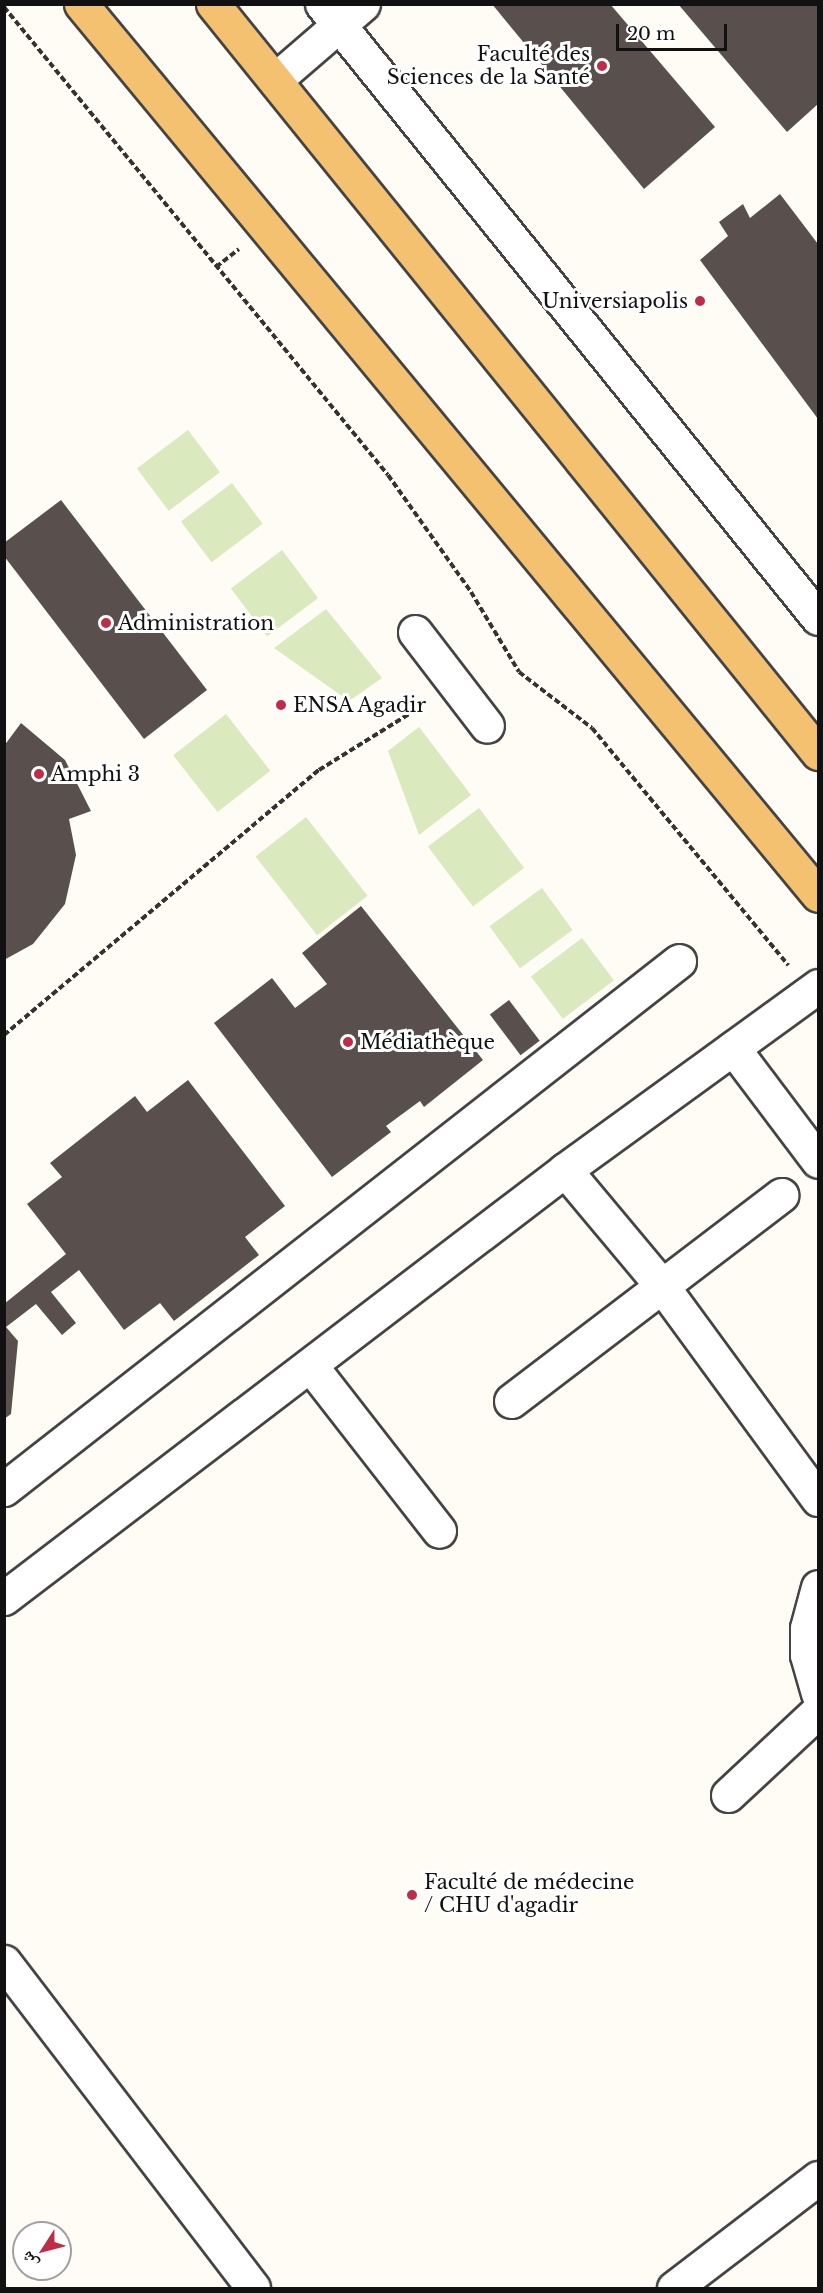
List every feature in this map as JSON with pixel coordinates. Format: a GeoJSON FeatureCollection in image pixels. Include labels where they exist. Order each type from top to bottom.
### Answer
{"type":"FeatureCollection","features":[{"type":"Feature","properties":{"kind":"main road"},"geometry":{"type":"LineString","coordinates":[[81,4],[819,895]]}},
{"type":"Feature","properties":{"kind":"main road"},"geometry":{"type":"LineString","coordinates":[[213,4],[819,753]]}},
{"type":"Feature","properties":{"kind":"street"},"geometry":{"type":"LineString","coordinates":[[275,80],[330,15],[363,4]]}},
{"type":"Feature","properties":{"kind":"street"},"geometry":{"type":"LineString","coordinates":[[330,15],[819,618]]}},
{"type":"Feature","properties":{"kind":"street"},"geometry":{"type":"LineString","coordinates":[[415,632],[488,726]]}},
{"type":"Feature","properties":{"kind":"street"},"geometry":{"type":"LineString","coordinates":[[4,1489],[680,961]]}},
{"type":"Feature","properties":{"kind":"street"},"geometry":{"type":"LineString","coordinates":[[4,1598],[565,1170],[814,990]]}},
{"type":"Feature","properties":{"kind":"street"},"geometry":{"type":"LineString","coordinates":[[733,1048],[819,1161]]}},
{"type":"Feature","properties":{"kind":"street"},"geometry":{"type":"LineString","coordinates":[[565,1170],[662,1286],[819,1499]]}},
{"type":"Feature","properties":{"kind":"street"},"geometry":{"type":"LineString","coordinates":[[511,1401],[781,1195]]}},
{"type":"Feature","properties":{"kind":"street"},"geometry":{"type":"LineString","coordinates":[[310,1365],[439,1531]]}},
{"type":"Feature","properties":{"kind":"street"},"geometry":{"type":"LineString","coordinates":[[819,1587],[807,1628],[807,1655],[819,1692]]}},
{"type":"Feature","properties":{"kind":"street"},"geometry":{"type":"LineString","coordinates":[[728,1795],[819,1712]]}},
{"type":"Feature","properties":{"kind":"street"},"geometry":{"type":"LineString","coordinates":[[4,1962],[253,2289]]}},
{"type":"Feature","properties":{"kind":"street"},"geometry":{"type":"LineString","coordinates":[[674,2289],[819,2178]]}},
{"type":"Feature","properties":{"kind":"path"},"geometry":{"type":"LineString","coordinates":[[4,7],[388,475],[471,592],[519,672],[592,728],[814,990]]}},
{"type":"Feature","properties":{"kind":"path"},"geometry":{"type":"LineString","coordinates":[[4,1035],[320,771],[456,684]]}},
{"type":"Feature","properties":{"kind":"green space"},"geometry":{"type":"Polygon","coordinates":[[[188,430],[220,472],[169,511],[137,469],[188,430]]]}},
{"type":"Feature","properties":{"kind":"green space"},"geometry":{"type":"Polygon","coordinates":[[[232,483],[263,524],[212,562],[181,522],[232,483]]]}},
{"type":"Feature","properties":{"kind":"green space"},"geometry":{"type":"Polygon","coordinates":[[[282,550],[318,598],[267,636],[231,589],[282,550]]]}},
{"type":"Feature","properties":{"kind":"green space"},"geometry":{"type":"Polygon","coordinates":[[[326,609],[382,678],[349,701],[274,648],[326,609]]]}},
{"type":"Feature","properties":{"kind":"green space"},"geometry":{"type":"Polygon","coordinates":[[[226,714],[270,771],[218,812],[173,755],[226,714]]]}},
{"type":"Feature","properties":{"kind":"green space"},"geometry":{"type":"Polygon","coordinates":[[[419,727],[471,795],[419,835],[388,751],[419,727]]]}},
{"type":"Feature","properties":{"kind":"green space"},"geometry":{"type":"Polygon","coordinates":[[[479,808],[524,868],[473,906],[428,847],[479,808]]]}},
{"type":"Feature","properties":{"kind":"green space"},"geometry":{"type":"Polygon","coordinates":[[[306,817],[368,896],[317,935],[256,856],[306,817]]]}},
{"type":"Feature","properties":{"kind":"green space"},"geometry":{"type":"Polygon","coordinates":[[[542,888],[573,930],[520,968],[489,926],[542,888]]]}},
{"type":"Feature","properties":{"kind":"green space"},"geometry":{"type":"Polygon","coordinates":[[[582,938],[614,980],[563,1019],[531,977],[582,938]]]}},
{"type":"Feature","properties":{"kind":"building","name":"Faculté des Sciences de la Santé"},"geometry":{"type":"Polygon","coordinates":[[[492,4],[610,4],[715,127],[644,189],[492,4]]]}},
{"type":"Feature","properties":{"kind":"building"},"geometry":{"type":"Polygon","coordinates":[[[678,4],[818,4],[818,104],[787,132],[678,4]]]}},
{"type":"Feature","properties":{"kind":"building"},"geometry":{"type":"Polygon","coordinates":[[[780,194],[818,244],[818,419],[700,260],[728,236],[719,222],[743,204],[750,218],[780,194]]]}},
{"type":"Feature","properties":{"kind":"building","name":"Administration"},"geometry":{"type":"Polygon","coordinates":[[[61,500],[207,690],[144,739],[4,556],[4,543],[61,500]]]}},
{"type":"Feature","properties":{"kind":"building"},"geometry":{"type":"Polygon","coordinates":[[[21,723],[65,760],[91,811],[69,819],[76,855],[65,904],[33,944],[4,960],[4,746],[21,723]]]}},
{"type":"Feature","properties":{"kind":"building","name":"Médiathèque"},"geometry":{"type":"Polygon","coordinates":[[[361,906],[483,1060],[424,1107],[420,1101],[386,1126],[391,1132],[332,1177],[214,1023],[272,978],[295,1008],[327,984],[302,953],[361,906]]]}},
{"type":"Feature","properties":{"kind":"building"},"geometry":{"type":"Polygon","coordinates":[[[509,1000],[540,1041],[521,1055],[490,1014],[509,1000]]]}},
{"type":"Feature","properties":{"kind":"building"},"geometry":{"type":"Polygon","coordinates":[[[188,1080],[285,1206],[245,1237],[259,1255],[174,1321],[160,1303],[124,1330],[79,1270],[51,1292],[76,1323],[62,1335],[36,1304],[6,1327],[18,1341],[11,1414],[4,1419],[4,1304],[66,1254],[27,1204],[62,1177],[50,1163],[135,1096],[147,1112],[188,1080]]]}},
{"type":"Feature","properties":{"kind":"place","name":"Faculté des Sciences de la Santé"},"geometry":{"type":"Point","coordinates":[602,66]}},
{"type":"Feature","properties":{"kind":"place","name":"Universiapolis"},"geometry":{"type":"Point","coordinates":[700,301]}},
{"type":"Feature","properties":{"kind":"place","name":"Administration"},"geometry":{"type":"Point","coordinates":[106,623]}},
{"type":"Feature","properties":{"kind":"place","name":"ENSA Agadir"},"geometry":{"type":"Point","coordinates":[281,705]}},
{"type":"Feature","properties":{"kind":"place","name":"Amphi 3"},"geometry":{"type":"Point","coordinates":[39,774]}},
{"type":"Feature","properties":{"kind":"place","name":"Médiathèque"},"geometry":{"type":"Point","coordinates":[348,1042]}},
{"type":"Feature","properties":{"kind":"place","name":"Faculté de médecine / CHU d'agadir"},"geometry":{"type":"Point","coordinates":[412,1895]}}]}
